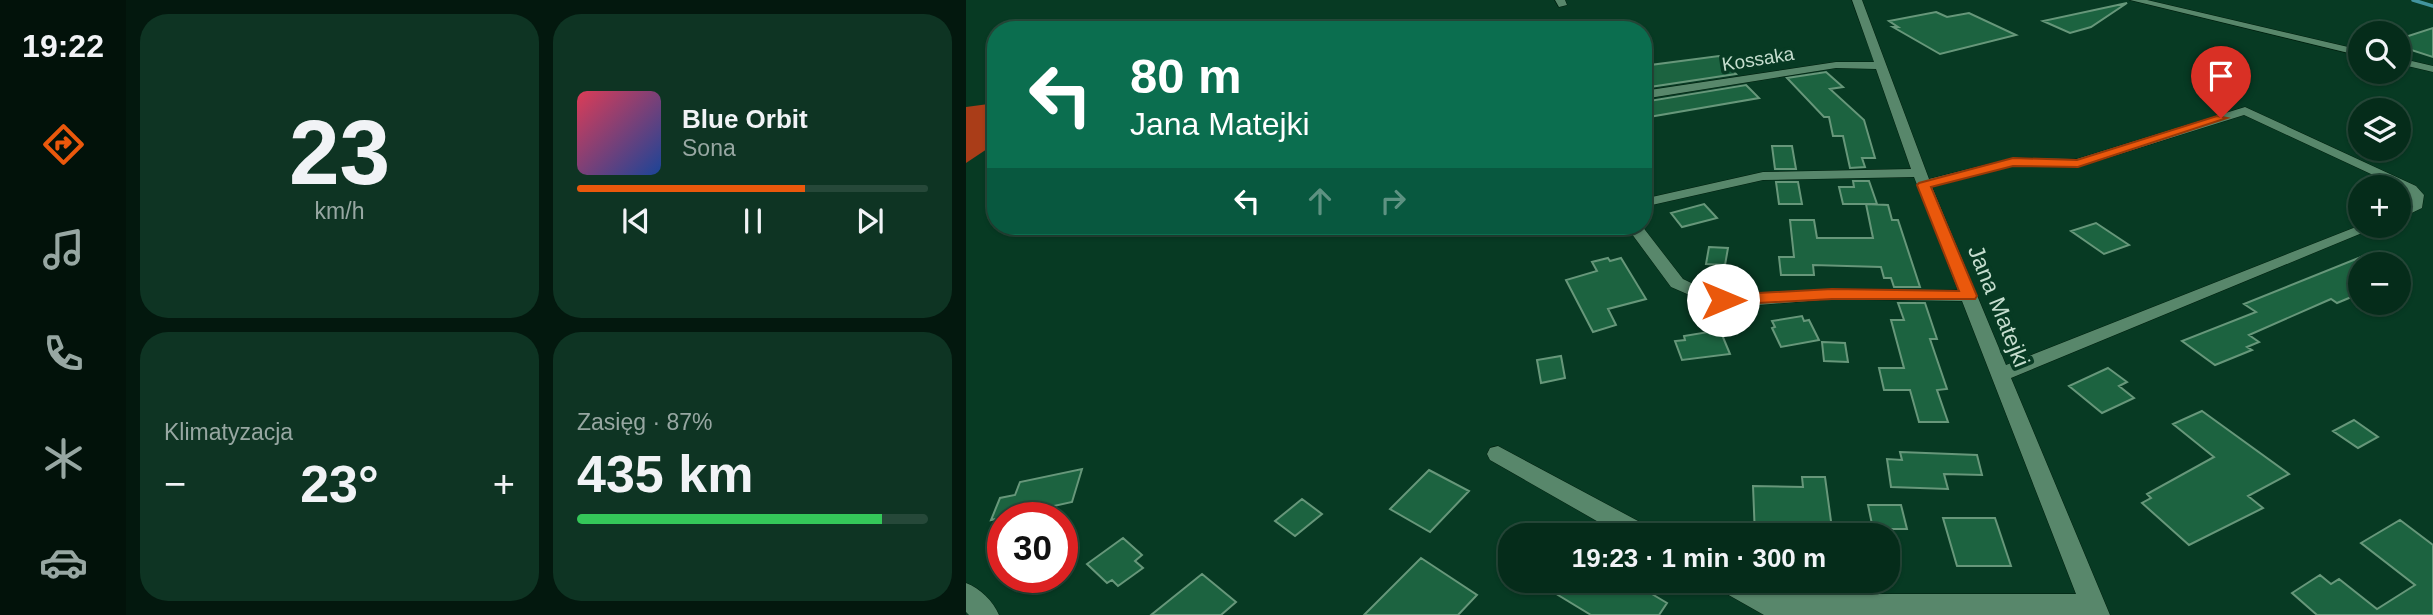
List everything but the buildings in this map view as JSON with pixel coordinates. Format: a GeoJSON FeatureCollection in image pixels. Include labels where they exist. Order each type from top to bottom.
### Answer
{"type":"FeatureCollection","features":[{"type":"Feature","properties":{"kind":"street"},"geometry":{"type":"LineString","coordinates":[[2135,0],[2348,49]]}},
{"type":"Feature","properties":{"kind":"street","name":"Jana Matejki"},"geometry":{"type":"LineString","coordinates":[[1860,6],[1921,179],[2095,611]]}},
{"type":"Feature","properties":{"kind":"street"},"geometry":{"type":"LineString","coordinates":[[2411,64],[2433,69]]}},
{"type":"Feature","properties":{"kind":"street","name":"Kossaka"},"geometry":{"type":"LineString","coordinates":[[1652,94],[1836,65],[1880,66]]}},
{"type":"Feature","properties":{"kind":"street"},"geometry":{"type":"LineString","coordinates":[[1652,201],[1763,176],[1921,179],[2013,162],[2078,163],[2245,111],[2381,175]]}},
{"type":"Feature","properties":{"kind":"street"},"geometry":{"type":"LineString","coordinates":[[2411,189],[2417,195],[2417,205],[2411,208]]}},
{"type":"Feature","properties":{"kind":"street"},"geometry":{"type":"LineString","coordinates":[[1641,235],[1676,283],[1708,298],[1734,301],[1832,294],[1969,296]]}},
{"type":"Feature","properties":{"kind":"street"},"geometry":{"type":"LineString","coordinates":[[2001,375],[2348,235]]}},
{"type":"Feature","properties":{"kind":"street"},"geometry":{"type":"LineString","coordinates":[[1498,454],[1622,523]]}},
{"type":"Feature","properties":{"kind":"street"},"geometry":{"type":"LineString","coordinates":[[1749,593],[1772,606],[2095,611]]}},
{"type":"Feature","properties":{"kind":"street"},"geometry":{"type":"LineString","coordinates":[[966,594],[986,615]]}},
{"type":"Feature","properties":{"kind":"shaded area"},"geometry":{"type":"Polygon","coordinates":[[[987,104],[987,149],[966,163],[966,107],[987,104]]]}},
{"type":"Feature","properties":{"kind":"waterway"},"geometry":{"type":"LineString","coordinates":[[2413,0],[2433,6]]}},
{"type":"Feature","properties":{"kind":"route"},"geometry":{"type":"LineString","coordinates":[[1723,300],[1748,301],[1832,294],[1969,296],[1923,185],[2013,162],[2078,163],[2221,118]]}}]}
